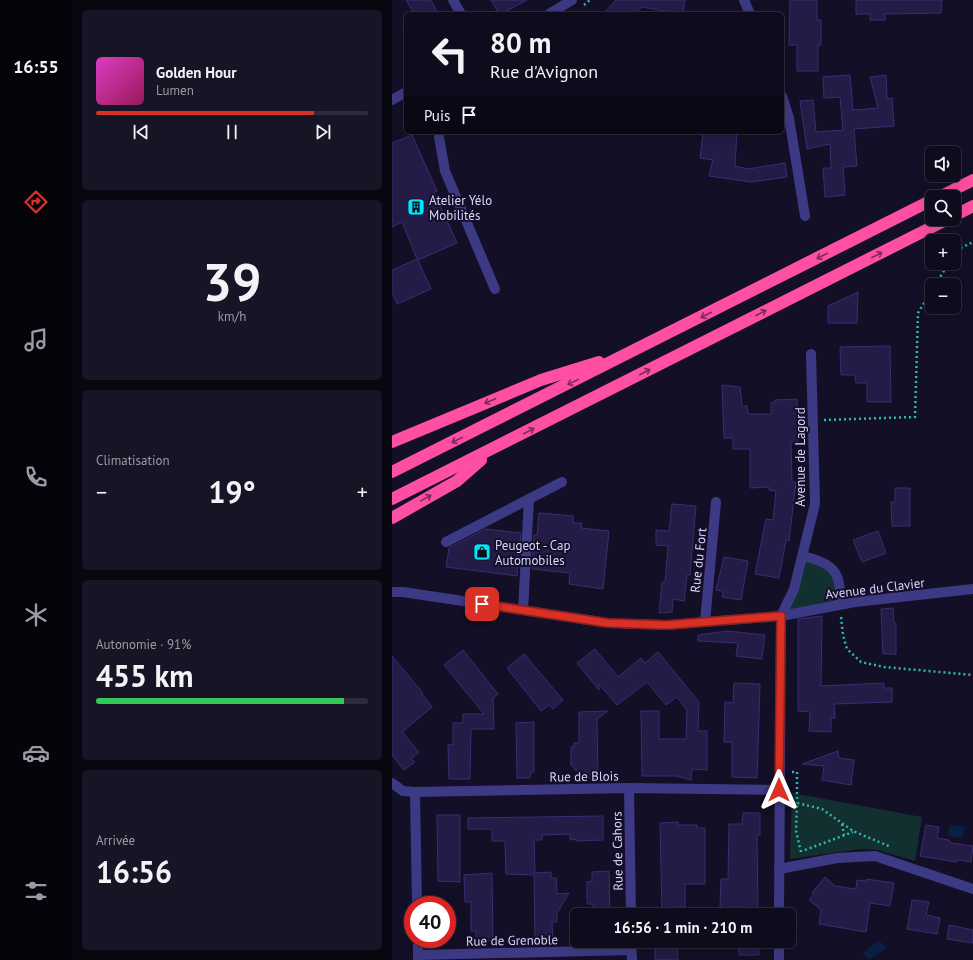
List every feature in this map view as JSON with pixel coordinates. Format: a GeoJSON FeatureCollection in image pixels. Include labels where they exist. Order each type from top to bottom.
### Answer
{"type":"FeatureCollection","features":[{"type":"Feature","properties":{"kind":"highway"},"geometry":{"type":"LineString","coordinates":[[953,190],[973,180]]}},
{"type":"Feature","properties":{"kind":"highway"},"geometry":{"type":"LineString","coordinates":[[392,472],[633,352],[925,204]]}},
{"type":"Feature","properties":{"kind":"highway"},"geometry":{"type":"LineString","coordinates":[[961,212],[973,206]]}},
{"type":"Feature","properties":{"kind":"highway"},"geometry":{"type":"LineString","coordinates":[[392,499],[934,226]]}},
{"type":"Feature","properties":{"kind":"highway"},"geometry":{"type":"LineString","coordinates":[[392,442],[541,380],[633,352]]}},
{"type":"Feature","properties":{"kind":"highway"},"geometry":{"type":"LineString","coordinates":[[392,518],[457,481],[494,448]]}},
{"type":"Feature","properties":{"kind":"street"},"geometry":{"type":"LineString","coordinates":[[453,0],[460,12]]}},
{"type":"Feature","properties":{"kind":"street"},"geometry":{"type":"LineString","coordinates":[[552,12],[572,0]]}},
{"type":"Feature","properties":{"kind":"street"},"geometry":{"type":"LineString","coordinates":[[744,0],[749,12]]}},
{"type":"Feature","properties":{"kind":"street"},"geometry":{"type":"LineString","coordinates":[[392,100],[404,93]]}},
{"type":"Feature","properties":{"kind":"street"},"geometry":{"type":"LineString","coordinates":[[784,102],[789,118],[805,216]]}},
{"type":"Feature","properties":{"kind":"street"},"geometry":{"type":"LineString","coordinates":[[439,137],[445,171],[495,289]]}},
{"type":"Feature","properties":{"kind":"street","name":"Avenue de Lagord"},"geometry":{"type":"LineString","coordinates":[[779,908],[781,616],[794,589],[815,504],[811,354]]}},
{"type":"Feature","properties":{"kind":"street"},"geometry":{"type":"LineString","coordinates":[[446,542],[562,482]]}},
{"type":"Feature","properties":{"kind":"street"},"geometry":{"type":"LineString","coordinates":[[523,610],[529,499]]}},
{"type":"Feature","properties":{"kind":"street","name":"Rue du Fort"},"geometry":{"type":"LineString","coordinates":[[705,622],[716,502]]}},
{"type":"Feature","properties":{"kind":"street"},"geometry":{"type":"LineString","coordinates":[[803,556],[819,560],[829,565],[836,572],[840,581],[840,604]]}},
{"type":"Feature","properties":{"kind":"street","name":"Avenue du Clavier"},"geometry":{"type":"LineString","coordinates":[[392,592],[403,592],[608,623],[667,625],[781,616],[840,604],[973,589]]}},
{"type":"Feature","properties":{"kind":"street","name":"Rue de Blois"},"geometry":{"type":"LineString","coordinates":[[392,782],[403,791],[415,792],[629,788],[779,790]]}},
{"type":"Feature","properties":{"kind":"street","name":"Rue de Cahors"},"geometry":{"type":"LineString","coordinates":[[629,788],[631,908]]}},
{"type":"Feature","properties":{"kind":"street"},"geometry":{"type":"LineString","coordinates":[[415,792],[417,896]]}},
{"type":"Feature","properties":{"kind":"street"},"geometry":{"type":"LineString","coordinates":[[779,869],[837,858],[875,856],[973,889]]}},
{"type":"Feature","properties":{"kind":"street"},"geometry":{"type":"LineString","coordinates":[[779,948],[779,960]]}},
{"type":"Feature","properties":{"kind":"street","name":"Rue de Grenoble"},"geometry":{"type":"LineString","coordinates":[[418,957],[632,950]]}},
{"type":"Feature","properties":{"kind":"path"},"geometry":{"type":"LineString","coordinates":[[961,248],[973,242]]}},
{"type":"Feature","properties":{"kind":"path"},"geometry":{"type":"LineString","coordinates":[[813,421],[915,417],[918,313],[925,302]]}},
{"type":"Feature","properties":{"kind":"path"},"geometry":{"type":"LineString","coordinates":[[840,604],[843,635],[847,650],[861,662],[884,667],[973,675]]}},
{"type":"Feature","properties":{"kind":"path"},"geometry":{"type":"LineString","coordinates":[[804,864],[796,831],[797,803],[822,809],[853,832],[896,849]]}},
{"type":"Feature","properties":{"kind":"path"},"geometry":{"type":"LineString","coordinates":[[842,823],[844,835]]}},
{"type":"Feature","properties":{"kind":"path"},"geometry":{"type":"LineString","coordinates":[[801,852],[853,832]]}},
{"type":"Feature","properties":{"kind":"green space"},"geometry":{"type":"Polygon","coordinates":[[[803,556],[829,565],[840,604],[781,616],[803,556]]]}},
{"type":"Feature","properties":{"kind":"green space"},"geometry":{"type":"Polygon","coordinates":[[[792,793],[922,817],[915,861],[878,850],[860,849],[790,859],[792,793]]]}},
{"type":"Feature","properties":{"kind":"water"},"geometry":{"type":"Polygon","coordinates":[[[949,825],[965,827],[962,838],[948,836],[949,825]]]}},
{"type":"Feature","properties":{"kind":"water"},"geometry":{"type":"Polygon","coordinates":[[[879,940],[886,948],[869,960],[863,953],[879,940]]]}},
{"type":"Feature","properties":{"kind":"building"},"geometry":{"type":"Polygon","coordinates":[[[406,0],[431,0],[437,12],[413,12],[406,0]]]}},
{"type":"Feature","properties":{"kind":"building"},"geometry":{"type":"Polygon","coordinates":[[[491,0],[527,0],[505,12],[498,12],[491,0]]]}},
{"type":"Feature","properties":{"kind":"building"},"geometry":{"type":"Polygon","coordinates":[[[616,0],[685,0],[683,12],[671,12],[642,7],[637,12],[605,12],[616,0]]]}},
{"type":"Feature","properties":{"kind":"building"},"geometry":{"type":"Polygon","coordinates":[[[790,0],[817,0],[817,20],[821,20],[821,45],[818,45],[818,71],[797,71],[797,45],[789,45],[790,0]]]}},
{"type":"Feature","properties":{"kind":"building"},"geometry":{"type":"Polygon","coordinates":[[[856,0],[942,0],[941,13],[885,14],[885,20],[870,20],[870,14],[856,14],[856,0]]]}},
{"type":"Feature","properties":{"kind":"building"},"geometry":{"type":"Polygon","coordinates":[[[850,75],[853,110],[878,108],[870,77],[886,75],[887,99],[892,98],[894,126],[854,129],[857,166],[843,167],[845,195],[825,197],[823,168],[831,168],[830,144],[807,149],[800,101],[813,100],[816,132],[843,130],[840,97],[824,98],[823,77],[850,75]]]}},
{"type":"Feature","properties":{"kind":"building"},"geometry":{"type":"Polygon","coordinates":[[[703,134],[737,134],[735,166],[748,169],[785,163],[787,177],[751,182],[709,176],[713,160],[700,158],[703,134]]]}},
{"type":"Feature","properties":{"kind":"building","name":"Atelier Yélo Mobilités"},"geometry":{"type":"Polygon","coordinates":[[[412,135],[437,191],[434,192],[457,243],[418,260],[431,289],[397,304],[392,292],[392,270],[417,259],[402,222],[392,227],[392,143],[412,135]]]}},
{"type":"Feature","properties":{"kind":"building"},"geometry":{"type":"Polygon","coordinates":[[[858,292],[857,323],[828,323],[828,306],[858,292]]]}},
{"type":"Feature","properties":{"kind":"building"},"geometry":{"type":"Polygon","coordinates":[[[890,346],[891,402],[867,402],[867,383],[856,383],[855,375],[841,375],[840,347],[890,346]]]}},
{"type":"Feature","properties":{"kind":"building"},"geometry":{"type":"Polygon","coordinates":[[[722,385],[740,387],[742,406],[747,406],[748,414],[771,414],[771,403],[775,402],[775,400],[797,399],[798,442],[791,442],[792,482],[796,482],[789,541],[786,540],[779,578],[755,574],[766,519],[773,520],[776,491],[769,490],[769,487],[750,488],[750,449],[733,449],[733,438],[724,438],[722,385]]]}},
{"type":"Feature","properties":{"kind":"building"},"geometry":{"type":"Polygon","coordinates":[[[895,488],[910,488],[910,526],[892,526],[891,502],[895,502],[895,488]]]}},
{"type":"Feature","properties":{"kind":"building"},"geometry":{"type":"Polygon","coordinates":[[[672,504],[696,506],[690,575],[687,575],[684,601],[673,599],[672,612],[659,613],[662,582],[665,582],[668,546],[656,545],[656,530],[669,531],[672,504]]]}},
{"type":"Feature","properties":{"kind":"building"},"geometry":{"type":"Polygon","coordinates":[[[539,513],[573,516],[573,523],[582,523],[581,528],[609,531],[603,589],[569,584],[570,573],[532,569],[534,535],[537,535],[539,513]]]}},
{"type":"Feature","properties":{"kind":"building"},"geometry":{"type":"Polygon","coordinates":[[[485,529],[521,533],[517,576],[446,567],[449,548],[485,529]]]}},
{"type":"Feature","properties":{"kind":"building"},"geometry":{"type":"Polygon","coordinates":[[[878,531],[886,553],[862,562],[853,540],[878,531]]]}},
{"type":"Feature","properties":{"kind":"building"},"geometry":{"type":"Polygon","coordinates":[[[724,557],[748,561],[741,600],[722,597],[723,591],[716,590],[724,557]]]}},
{"type":"Feature","properties":{"kind":"building"},"geometry":{"type":"Polygon","coordinates":[[[893,608],[894,623],[896,623],[896,654],[883,654],[881,609],[893,608]]]}},
{"type":"Feature","properties":{"kind":"building"},"geometry":{"type":"Polygon","coordinates":[[[822,616],[821,686],[884,683],[884,688],[892,688],[892,702],[834,704],[835,718],[831,718],[831,732],[809,731],[810,712],[798,711],[798,619],[822,616]]]}},
{"type":"Feature","properties":{"kind":"building"},"geometry":{"type":"Polygon","coordinates":[[[728,631],[765,635],[762,659],[736,656],[738,643],[698,641],[698,635],[728,631]]]}},
{"type":"Feature","properties":{"kind":"building"},"geometry":{"type":"Polygon","coordinates":[[[595,649],[618,677],[641,658],[645,663],[658,652],[699,702],[698,731],[707,731],[707,770],[692,769],[691,780],[677,776],[642,776],[641,711],[659,711],[659,739],[686,739],[687,710],[677,697],[666,705],[647,682],[617,705],[599,684],[599,690],[577,663],[595,649]]]}},
{"type":"Feature","properties":{"kind":"building"},"geometry":{"type":"Polygon","coordinates":[[[463,650],[498,694],[493,698],[494,729],[471,729],[470,779],[449,779],[448,745],[453,744],[453,723],[463,723],[463,714],[484,714],[444,665],[463,650]]]}},
{"type":"Feature","properties":{"kind":"building"},"geometry":{"type":"Polygon","coordinates":[[[524,654],[563,700],[553,709],[549,705],[541,711],[507,668],[524,654]]]}},
{"type":"Feature","properties":{"kind":"building"},"geometry":{"type":"Polygon","coordinates":[[[392,656],[423,693],[422,694],[432,707],[402,732],[419,752],[411,759],[415,762],[404,770],[392,755],[392,656]]]}},
{"type":"Feature","properties":{"kind":"building"},"geometry":{"type":"Polygon","coordinates":[[[734,683],[760,684],[757,778],[732,777],[732,742],[724,742],[725,702],[733,703],[734,683]]]}},
{"type":"Feature","properties":{"kind":"building"},"geometry":{"type":"Polygon","coordinates":[[[608,711],[597,719],[598,778],[583,778],[571,765],[571,747],[574,747],[574,743],[579,743],[579,712],[608,711]]]}},
{"type":"Feature","properties":{"kind":"building"},"geometry":{"type":"Polygon","coordinates":[[[534,722],[534,772],[531,772],[530,778],[517,778],[516,723],[534,722]]]}},
{"type":"Feature","properties":{"kind":"building"},"geometry":{"type":"Polygon","coordinates":[[[838,751],[839,758],[854,760],[851,785],[822,780],[824,766],[802,764],[838,751]]]}},
{"type":"Feature","properties":{"kind":"building"},"geometry":{"type":"Polygon","coordinates":[[[743,813],[760,813],[760,835],[757,835],[758,908],[720,908],[721,879],[728,879],[729,824],[742,824],[743,813]]]}},
{"type":"Feature","properties":{"kind":"building"},"geometry":{"type":"Polygon","coordinates":[[[437,815],[460,815],[460,882],[438,881],[437,815]]]}},
{"type":"Feature","properties":{"kind":"building"},"geometry":{"type":"Polygon","coordinates":[[[603,816],[603,840],[570,840],[570,834],[542,835],[542,840],[534,840],[535,873],[551,872],[551,878],[556,878],[557,894],[569,893],[557,913],[557,922],[552,922],[553,941],[535,941],[534,875],[506,874],[505,841],[492,841],[492,829],[468,829],[468,818],[603,816]]]}},
{"type":"Feature","properties":{"kind":"building"},"geometry":{"type":"Polygon","coordinates":[[[678,822],[678,825],[697,825],[697,828],[705,828],[705,884],[685,884],[685,907],[662,908],[660,823],[678,822]]]}},
{"type":"Feature","properties":{"kind":"building"},"geometry":{"type":"Polygon","coordinates":[[[926,825],[939,827],[937,838],[949,840],[951,843],[973,846],[971,862],[959,860],[956,862],[920,856],[926,825]]]}},
{"type":"Feature","properties":{"kind":"building"},"geometry":{"type":"Polygon","coordinates":[[[609,871],[610,908],[593,908],[593,904],[587,904],[587,882],[592,881],[592,872],[609,871]]]}},
{"type":"Feature","properties":{"kind":"building"},"geometry":{"type":"Polygon","coordinates":[[[492,873],[493,941],[476,941],[476,931],[471,931],[471,902],[465,902],[464,875],[492,873]]]}},
{"type":"Feature","properties":{"kind":"building"},"geometry":{"type":"Polygon","coordinates":[[[825,877],[835,886],[856,889],[857,880],[866,881],[866,879],[894,883],[890,906],[870,903],[866,932],[819,924],[821,910],[809,900],[814,894],[812,893],[825,877]]]}},
{"type":"Feature","properties":{"kind":"building"},"geometry":{"type":"Polygon","coordinates":[[[912,900],[929,902],[926,915],[940,918],[937,934],[907,929],[912,900]]]}},
{"type":"Feature","properties":{"kind":"building"},"geometry":{"type":"Polygon","coordinates":[[[949,925],[973,930],[973,943],[947,939],[949,925]]]}},
{"type":"Feature","properties":{"kind":"building"},"geometry":{"type":"Polygon","coordinates":[[[655,948],[677,948],[678,960],[655,960],[655,948]]]}},
{"type":"Feature","properties":{"kind":"building"},"geometry":{"type":"Polygon","coordinates":[[[739,948],[758,948],[759,955],[739,955],[739,948]]]}},
{"type":"Feature","properties":{"kind":"place","name":"Atelier Yélo Mobilités"},"geometry":{"type":"Point","coordinates":[416,207]}},
{"type":"Feature","properties":{"kind":"place","name":"Peugeot - Cap Automobiles"},"geometry":{"type":"Point","coordinates":[482,552]}},
{"type":"Feature","properties":{"kind":"route"},"geometry":{"type":"LineString","coordinates":[[482,604],[608,623],[667,625],[781,616],[779,790]]}}]}
